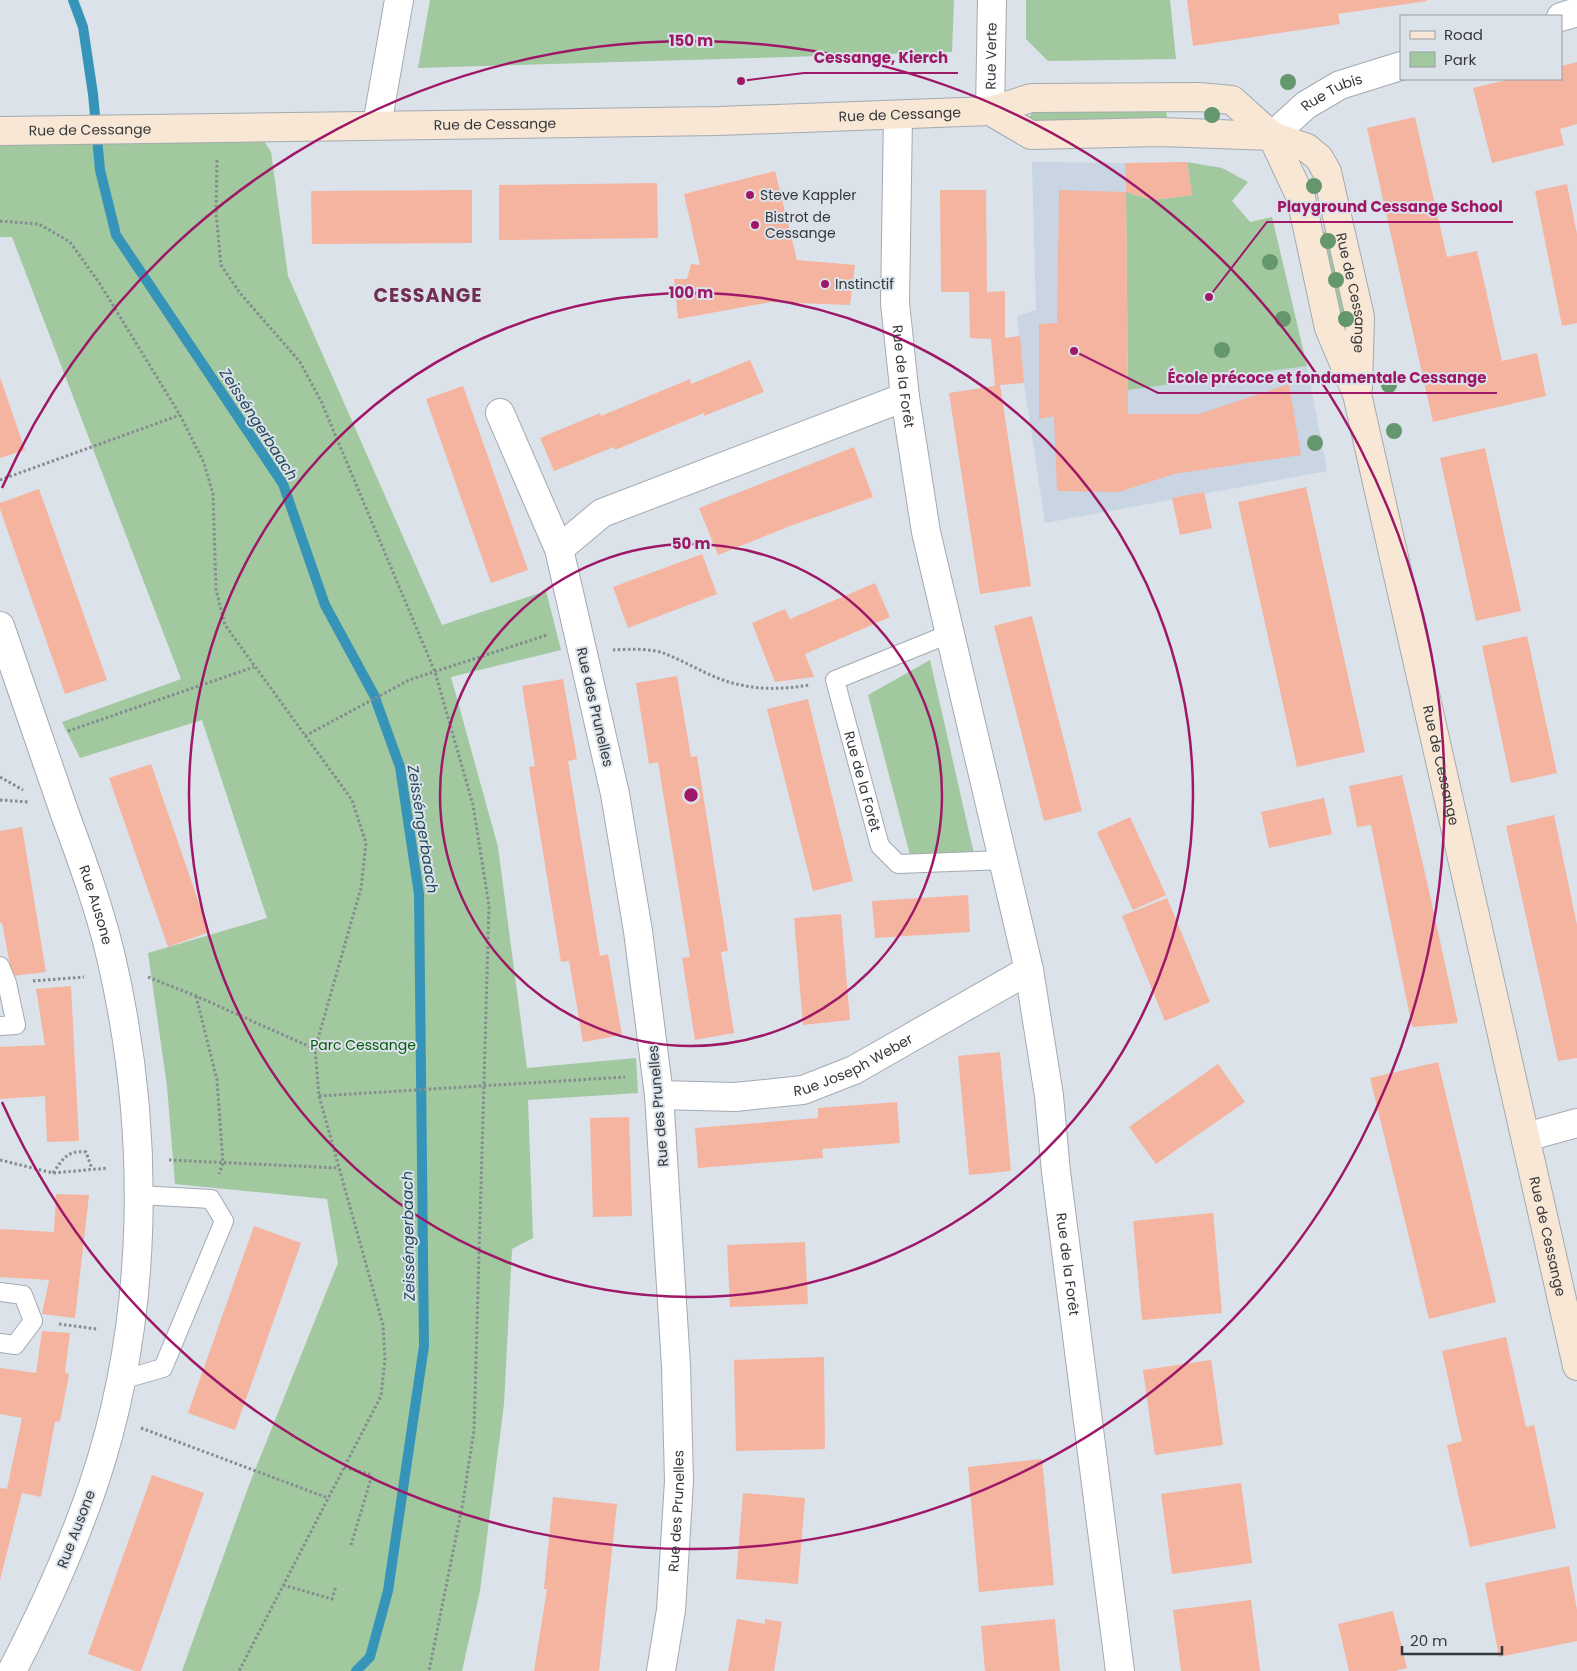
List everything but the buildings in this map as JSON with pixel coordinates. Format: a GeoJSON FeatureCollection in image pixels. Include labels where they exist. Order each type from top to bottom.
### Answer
{"type":"FeatureCollection","features":[{"type":"Feature","properties":{"kind":"main road","name":"Rue de Cessange"},"geometry":{"type":"LineString","coordinates":[[0,131],[898,116],[990,111],[1031,98],[1199,96],[1232,100],[1272,136],[1301,198],[1328,328],[1357,394],[1577,1366]]}},
{"type":"Feature","properties":{"kind":"main road"},"geometry":{"type":"LineString","coordinates":[[990,111],[1031,135],[1160,132],[1272,136]]}},
{"type":"Feature","properties":{"kind":"street"},"geometry":{"type":"LineString","coordinates":[[377,126],[399,0]]}},
{"type":"Feature","properties":{"kind":"street","name":"Rue Verte"},"geometry":{"type":"LineString","coordinates":[[990,111],[992,0]]}},
{"type":"Feature","properties":{"kind":"street"},"geometry":{"type":"LineString","coordinates":[[1562,17],[1577,12]]}},
{"type":"Feature","properties":{"kind":"street","name":"Rue Tubis"},"geometry":{"type":"LineString","coordinates":[[1272,136],[1306,105],[1340,85],[1400,66]]}},
{"type":"Feature","properties":{"kind":"street","name":"Rue de la Forêt"},"geometry":{"type":"LineString","coordinates":[[898,116],[895,303],[905,397],[926,532],[1029,970],[1049,1096],[1056,1172],[1120,1671]]}},
{"type":"Feature","properties":{"kind":"street"},"geometry":{"type":"LineString","coordinates":[[559,549],[602,514],[905,397]]}},
{"type":"Feature","properties":{"kind":"street","name":"Rue des Prunelles"},"geometry":{"type":"LineString","coordinates":[[500,413],[559,549],[615,794],[638,931],[659,1095],[676,1366],[680,1481],[672,1610],[661,1671]]}},
{"type":"Feature","properties":{"kind":"street","name":"Rue Ausone"},"geometry":{"type":"LineString","coordinates":[[0,626],[97,904],[111,956],[131,1060],[137,1114],[139,1195],[136,1274],[120,1380],[94,1484],[76,1534],[51,1592],[12,1671]]}},
{"type":"Feature","properties":{"kind":"street","name":"Rue Joseph Weber"},"geometry":{"type":"LineString","coordinates":[[659,1095],[735,1097],[802,1090],[854,1070],[1029,970]]}},
{"type":"Feature","properties":{"kind":"street"},"geometry":{"type":"LineString","coordinates":[[1526,1137],[1577,1123]]}},
{"type":"Feature","properties":{"kind":"lane"},"geometry":{"type":"LineString","coordinates":[[834,680],[949,634]]}},
{"type":"Feature","properties":{"kind":"lane","name":"Rue de la Forêt"},"geometry":{"type":"LineString","coordinates":[[834,680],[880,846],[898,864],[1004,860]]}},
{"type":"Feature","properties":{"kind":"lane"},"geometry":{"type":"LineString","coordinates":[[0,966],[7,983],[16,1025],[0,1026]]}},
{"type":"Feature","properties":{"kind":"lane"},"geometry":{"type":"LineString","coordinates":[[120,1380],[163,1368],[224,1221],[211,1199],[139,1195]]}},
{"type":"Feature","properties":{"kind":"lane"},"geometry":{"type":"LineString","coordinates":[[0,1292],[23,1295],[34,1321],[15,1345],[0,1343]]}},
{"type":"Feature","properties":{"kind":"path"},"geometry":{"type":"LineString","coordinates":[[217,158],[216,213],[221,265],[240,293],[300,362],[320,401],[386,550],[435,672],[473,805],[489,906],[474,1430],[463,1502],[428,1671]]}},
{"type":"Feature","properties":{"kind":"path"},"geometry":{"type":"LineString","coordinates":[[0,221],[39,224],[70,242],[100,284],[180,415],[204,463],[214,494],[216,590],[225,625],[352,800],[366,843],[361,888],[315,1049],[319,1096],[383,1325],[385,1359],[381,1396],[239,1671]]}},
{"type":"Feature","properties":{"kind":"path"},"geometry":{"type":"LineString","coordinates":[[0,480],[180,415]]}},
{"type":"Feature","properties":{"kind":"path"},"geometry":{"type":"LineString","coordinates":[[305,736],[409,680],[551,634]]}},
{"type":"Feature","properties":{"kind":"path"},"geometry":{"type":"LineString","coordinates":[[610,651],[626,649],[664,653],[700,671],[740,685],[783,689],[834,680]]}},
{"type":"Feature","properties":{"kind":"path"},"geometry":{"type":"LineString","coordinates":[[62,734],[254,667]]}},
{"type":"Feature","properties":{"kind":"path"},"geometry":{"type":"LineString","coordinates":[[0,777],[13,786],[28,792]]}},
{"type":"Feature","properties":{"kind":"path"},"geometry":{"type":"LineString","coordinates":[[0,800],[32,802]]}},
{"type":"Feature","properties":{"kind":"path"},"geometry":{"type":"LineString","coordinates":[[146,976],[315,1049]]}},
{"type":"Feature","properties":{"kind":"path"},"geometry":{"type":"LineString","coordinates":[[7,983],[69,978]]}},
{"type":"Feature","properties":{"kind":"path"},"geometry":{"type":"LineString","coordinates":[[196,996],[217,1080],[223,1163]]}},
{"type":"Feature","properties":{"kind":"path"},"geometry":{"type":"LineString","coordinates":[[319,1096],[632,1077]]}},
{"type":"Feature","properties":{"kind":"path"},"geometry":{"type":"LineString","coordinates":[[53,1173],[67,1153],[76,1151],[86,1152],[92,1170]]}},
{"type":"Feature","properties":{"kind":"path"},"geometry":{"type":"LineString","coordinates":[[0,1160],[53,1173],[110,1168]]}},
{"type":"Feature","properties":{"kind":"path"},"geometry":{"type":"LineString","coordinates":[[161,1160],[339,1168]]}},
{"type":"Feature","properties":{"kind":"path"},"geometry":{"type":"LineString","coordinates":[[74,1326],[98,1329]]}},
{"type":"Feature","properties":{"kind":"path"},"geometry":{"type":"LineString","coordinates":[[134,1425],[328,1498]]}},
{"type":"Feature","properties":{"kind":"path"},"geometry":{"type":"LineString","coordinates":[[344,1468],[372,1476],[351,1545]]}},
{"type":"Feature","properties":{"kind":"path"},"geometry":{"type":"LineString","coordinates":[[283,1585],[332,1599],[336,1586]]}},
{"type":"Feature","properties":{"kind":"shaded area"},"geometry":{"type":"Polygon","coordinates":[[[1032,162],[1125,163],[1128,390],[1307,366],[1327,471],[1045,523],[1024,383],[1017,316],[1036,310],[1032,162]]]}},
{"type":"Feature","properties":{"kind":"green space"},"geometry":{"type":"Polygon","coordinates":[[[430,0],[954,0],[952,52],[418,68],[430,0]]]}},
{"type":"Feature","properties":{"kind":"green space"},"geometry":{"type":"Polygon","coordinates":[[[1026,0],[1170,0],[1176,59],[1048,61],[1026,39],[1026,0]]]}},
{"type":"Feature","properties":{"kind":"green space"},"geometry":{"type":"Polygon","coordinates":[[[1166,107],[1167,123],[1032,122],[1029,118],[1033,111],[1166,107]]]}},
{"type":"Feature","properties":{"kind":"green space","name":"Parc Cessange"},"geometry":{"type":"Polygon","coordinates":[[[255,127],[271,152],[288,276],[442,625],[546,591],[561,650],[451,677],[498,847],[527,1068],[636,1058],[638,1093],[528,1100],[533,1238],[512,1249],[504,1404],[480,1591],[462,1671],[182,1671],[249,1485],[338,1263],[327,1199],[175,1184],[167,1086],[148,953],[267,918],[202,720],[80,758],[62,722],[181,679],[12,237],[0,237],[0,131],[255,127]]]}},
{"type":"Feature","properties":{"kind":"green space"},"geometry":{"type":"Polygon","coordinates":[[[1187,162],[1222,168],[1248,182],[1232,201],[1250,222],[1272,217],[1307,366],[1128,390],[1126,192],[1153,200],[1192,195],[1187,162]]]}},
{"type":"Feature","properties":{"kind":"green space"},"geometry":{"type":"Polygon","coordinates":[[[1330,230],[1348,328],[1344,330],[1340,326],[1319,233],[1330,230]]]}},
{"type":"Feature","properties":{"kind":"green space"},"geometry":{"type":"Polygon","coordinates":[[[930,660],[974,854],[910,855],[868,695],[930,660]]]}},
{"type":"Feature","properties":{"kind":"waterway","name":"Zeisséngerbaach"},"geometry":{"type":"LineString","coordinates":[[73,0],[83,27],[93,94],[100,170],[116,235],[283,484],[325,605],[374,695],[400,767],[419,894],[424,1346],[388,1591],[370,1657],[356,1671]]}},
{"type":"Feature","properties":{"kind":"place","name":"Cessange, Kierch"},"geometry":{"type":"Point","coordinates":[741,81]}},
{"type":"Feature","properties":{"kind":"place","name":"Steve Kappler"},"geometry":{"type":"Point","coordinates":[750,195]}},
{"type":"Feature","properties":{"kind":"place","name":"Bistrot de Cessange"},"geometry":{"type":"Point","coordinates":[755,225]}},
{"type":"Feature","properties":{"kind":"place","name":"Instinctif"},"geometry":{"type":"Point","coordinates":[825,284]}},
{"type":"Feature","properties":{"kind":"place","name":"Playground Cessange School"},"geometry":{"type":"Point","coordinates":[1209,297]}},
{"type":"Feature","properties":{"kind":"place","name":"École précoce et fondamentale Cessange"},"geometry":{"type":"Point","coordinates":[1074,351]}},
{"type":"Feature","properties":{"kind":"district","name":"CESSANGE"},"geometry":{"type":"Point","coordinates":[428,295]}}]}
